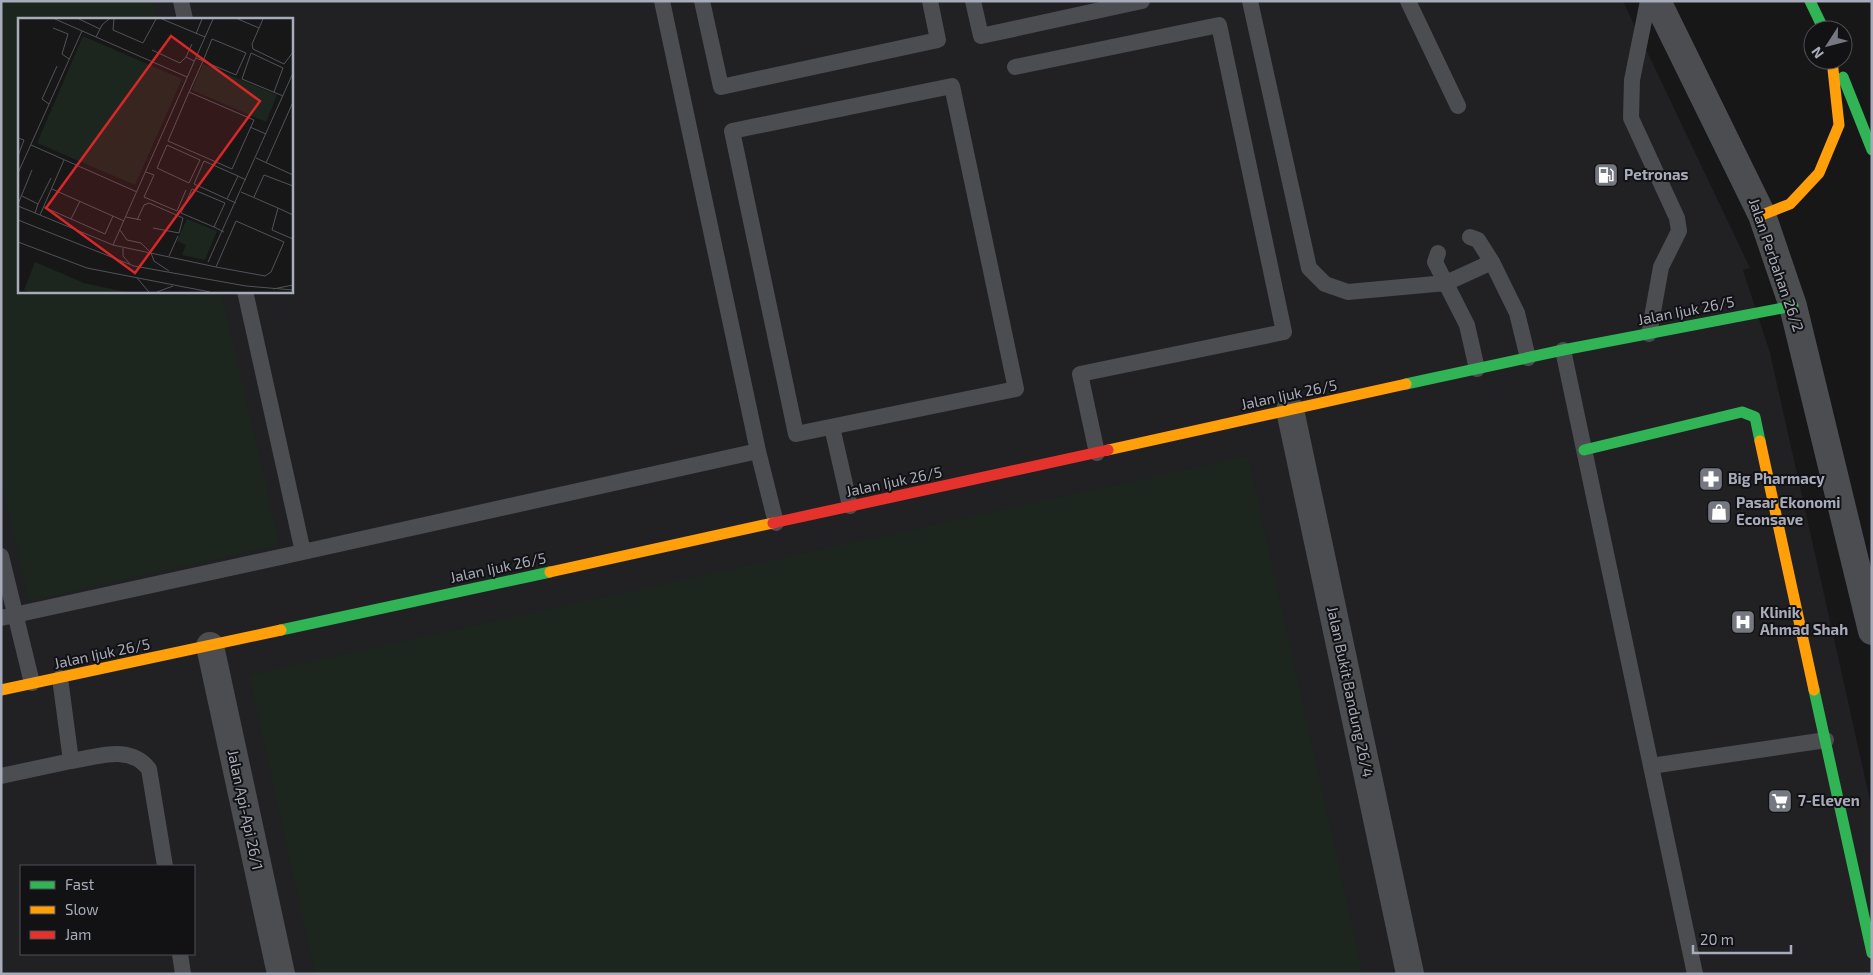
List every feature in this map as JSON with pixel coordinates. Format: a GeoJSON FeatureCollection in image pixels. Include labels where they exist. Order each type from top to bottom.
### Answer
{"type":"FeatureCollection","features":[{"type":"Feature","properties":{"kind":"street","name":"Jalan Perbahan 26/2"},"geometry":{"type":"LineString","coordinates":[[1657,1],[1762,215],[1793,306],[1872,631]]}},
{"type":"Feature","properties":{"kind":"street"},"geometry":{"type":"LineString","coordinates":[[1810,1],[1819,20]]}},
{"type":"Feature","properties":{"kind":"street"},"geometry":{"type":"LineString","coordinates":[[1762,215],[1790,204],[1819,173],[1839,125],[1833,70]]}},
{"type":"Feature","properties":{"kind":"street"},"geometry":{"type":"LineString","coordinates":[[1841,70],[1872,150]]}},
{"type":"Feature","properties":{"kind":"street","name":"Jalan Ijuk 26/5"},"geometry":{"type":"LineString","coordinates":[[1,690],[1563,350],[1793,306]]}},
{"type":"Feature","properties":{"kind":"street","name":"Jalan Bukit Bandung 26/4"},"geometry":{"type":"LineString","coordinates":[[1290,410],[1410,974]]}},
{"type":"Feature","properties":{"kind":"street"},"geometry":{"type":"LineString","coordinates":[[1584,450],[1742,412],[1755,416],[1872,953]]}},
{"type":"Feature","properties":{"kind":"street","name":"Jalan Api-Api 26/1"},"geometry":{"type":"LineString","coordinates":[[210,646],[281,974]]}},
{"type":"Feature","properties":{"kind":"lane"},"geometry":{"type":"LineString","coordinates":[[181,1],[185,18]]}},
{"type":"Feature","properties":{"kind":"lane"},"geometry":{"type":"LineString","coordinates":[[662,1],[758,451],[776,522]]}},
{"type":"Feature","properties":{"kind":"lane"},"geometry":{"type":"LineString","coordinates":[[702,1],[721,87],[938,40],[930,1]]}},
{"type":"Feature","properties":{"kind":"lane"},"geometry":{"type":"LineString","coordinates":[[973,1],[981,36],[1142,1]]}},
{"type":"Feature","properties":{"kind":"lane"},"geometry":{"type":"LineString","coordinates":[[1250,1],[1309,268],[1324,284],[1348,292],[1446,284],[1492,262]]}},
{"type":"Feature","properties":{"kind":"lane"},"geometry":{"type":"LineString","coordinates":[[1408,1],[1458,106]]}},
{"type":"Feature","properties":{"kind":"lane"},"geometry":{"type":"LineString","coordinates":[[1648,1],[1632,80],[1631,118],[1677,218],[1679,231],[1661,267],[1649,334]]}},
{"type":"Feature","properties":{"kind":"lane"},"geometry":{"type":"LineString","coordinates":[[1015,67],[1219,25],[1284,332],[1080,374],[1097,452]]}},
{"type":"Feature","properties":{"kind":"lane"},"geometry":{"type":"LineString","coordinates":[[952,86],[1016,389],[832,427],[796,434],[732,131],[952,86]]}},
{"type":"Feature","properties":{"kind":"lane"},"geometry":{"type":"LineString","coordinates":[[1470,237],[1478,240],[1492,262],[1517,314],[1528,358]]}},
{"type":"Feature","properties":{"kind":"lane"},"geometry":{"type":"LineString","coordinates":[[1438,253],[1435,262],[1467,325],[1477,369]]}},
{"type":"Feature","properties":{"kind":"lane"},"geometry":{"type":"LineString","coordinates":[[245,292],[303,552]]}},
{"type":"Feature","properties":{"kind":"lane"},"geometry":{"type":"LineString","coordinates":[[1563,350],[1695,974]]}},
{"type":"Feature","properties":{"kind":"lane"},"geometry":{"type":"LineString","coordinates":[[832,427],[850,506]]}},
{"type":"Feature","properties":{"kind":"lane"},"geometry":{"type":"LineString","coordinates":[[8,617],[758,451]]}},
{"type":"Feature","properties":{"kind":"lane"},"geometry":{"type":"LineString","coordinates":[[1,556],[8,617],[32,683]]}},
{"type":"Feature","properties":{"kind":"lane"},"geometry":{"type":"LineString","coordinates":[[60,678],[71,761]]}},
{"type":"Feature","properties":{"kind":"lane"},"geometry":{"type":"LineString","coordinates":[[1651,766],[1826,740]]}},
{"type":"Feature","properties":{"kind":"lane"},"geometry":{"type":"LineString","coordinates":[[1,776],[71,761],[124,753],[142,760],[149,769],[165,865]]}},
{"type":"Feature","properties":{"kind":"lane"},"geometry":{"type":"LineString","coordinates":[[180,955],[183,974]]}},
{"type":"Feature","properties":{"kind":"shaded area"},"geometry":{"type":"Polygon","coordinates":[[[1,1],[1623,1],[1750,268],[1743,270],[1770,353],[1872,809],[1872,974],[1,974],[1,1]]]}},
{"type":"Feature","properties":{"kind":"shaded area"},"geometry":{"type":"Polygon","coordinates":[[[1,1],[153,1],[157,18],[18,18],[18,292],[221,292],[280,545],[29,601],[1,482],[1,1]]]}},
{"type":"Feature","properties":{"kind":"shaded area"},"geometry":{"type":"Polygon","coordinates":[[[1248,456],[1363,974],[315,974],[249,675],[1248,456]]]}},
{"type":"Feature","properties":{"kind":"traffic: fast"},"geometry":{"type":"LineString","coordinates":[[1810,1],[1819,20]]}},
{"type":"Feature","properties":{"kind":"traffic: fast"},"geometry":{"type":"LineString","coordinates":[[1843,77],[1872,150]]}},
{"type":"Feature","properties":{"kind":"traffic: fast"},"geometry":{"type":"LineString","coordinates":[[1406,384],[1563,350],[1793,306]]}},
{"type":"Feature","properties":{"kind":"traffic: fast"},"geometry":{"type":"LineString","coordinates":[[1584,450],[1742,412],[1755,417],[1760,441]]}},
{"type":"Feature","properties":{"kind":"traffic: fast"},"geometry":{"type":"LineString","coordinates":[[281,630],[550,572]]}},
{"type":"Feature","properties":{"kind":"traffic: fast"},"geometry":{"type":"LineString","coordinates":[[1814,690],[1872,953]]}},
{"type":"Feature","properties":{"kind":"traffic: slow"},"geometry":{"type":"LineString","coordinates":[[1762,215],[1790,204],[1819,173],[1839,125],[1833,70]]}},
{"type":"Feature","properties":{"kind":"traffic: slow"},"geometry":{"type":"LineString","coordinates":[[1108,450],[1406,384]]}},
{"type":"Feature","properties":{"kind":"traffic: slow"},"geometry":{"type":"LineString","coordinates":[[1760,441],[1814,690]]}},
{"type":"Feature","properties":{"kind":"traffic: slow"},"geometry":{"type":"LineString","coordinates":[[550,572],[773,523]]}},
{"type":"Feature","properties":{"kind":"traffic: slow"},"geometry":{"type":"LineString","coordinates":[[1,690],[281,630]]}},
{"type":"Feature","properties":{"kind":"traffic: jam"},"geometry":{"type":"LineString","coordinates":[[773,523],[1108,450]]}},
{"type":"Feature","properties":{"kind":"place","name":"Petronas"},"geometry":{"type":"Point","coordinates":[1606,175]}},
{"type":"Feature","properties":{"kind":"place","name":"Big Pharmacy"},"geometry":{"type":"Point","coordinates":[1711,479]}},
{"type":"Feature","properties":{"kind":"place","name":"Pasar Ekonomi Econsave"},"geometry":{"type":"Point","coordinates":[1719,512]}},
{"type":"Feature","properties":{"kind":"place","name":"Klinik Ahmad Shah"},"geometry":{"type":"Point","coordinates":[1743,622]}},
{"type":"Feature","properties":{"kind":"place","name":"7-Eleven"},"geometry":{"type":"Point","coordinates":[1780,801]}}]}
